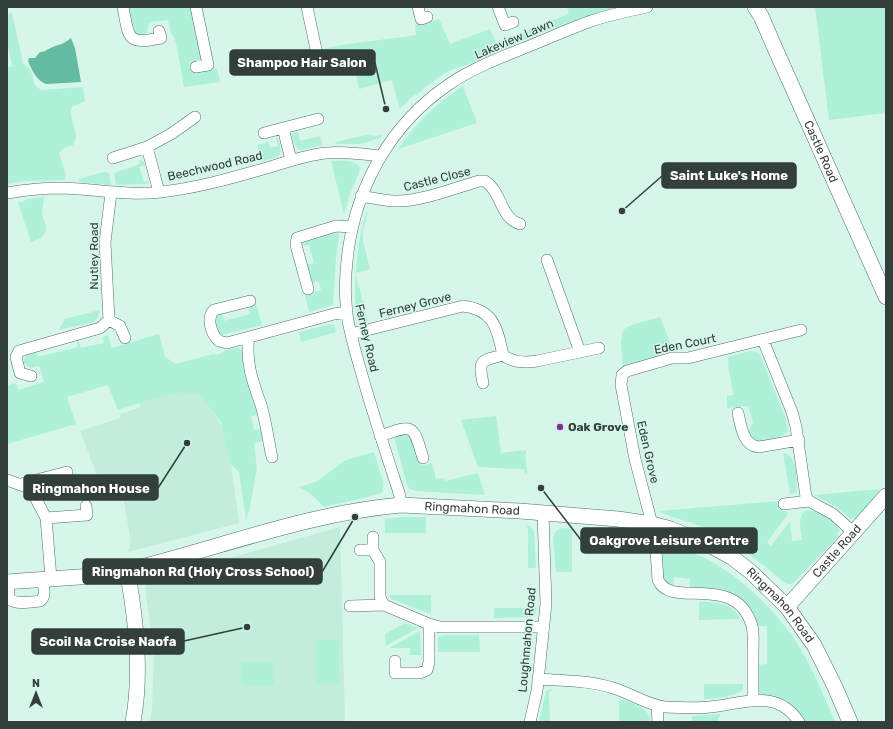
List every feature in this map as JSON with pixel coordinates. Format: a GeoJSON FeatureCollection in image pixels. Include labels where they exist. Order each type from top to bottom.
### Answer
{"type":"FeatureCollection","features":[{"type":"Feature","properties":{"kind":"street"},"geometry":{"type":"LineString","coordinates":[[122,7],[126,26],[131,38],[134,40],[146,41],[161,38],[159,30]]}},
{"type":"Feature","properties":{"kind":"street"},"geometry":{"type":"LineString","coordinates":[[196,7],[208,64],[196,67]]}},
{"type":"Feature","properties":{"kind":"street"},"geometry":{"type":"LineString","coordinates":[[307,7],[317,55]]}},
{"type":"Feature","properties":{"kind":"street"},"geometry":{"type":"LineString","coordinates":[[418,7],[421,19],[427,17]]}},
{"type":"Feature","properties":{"kind":"street"},"geometry":{"type":"LineString","coordinates":[[498,7],[505,25],[513,22]]}},
{"type":"Feature","properties":{"kind":"street","name":"Lakeview Lawn"},"geometry":{"type":"LineString","coordinates":[[448,85],[468,73],[497,59],[590,22],[615,14],[647,7]]}},
{"type":"Feature","properties":{"kind":"street","name":"Castle Road"},"geometry":{"type":"LineString","coordinates":[[755,7],[761,16],[886,297]]}},
{"type":"Feature","properties":{"kind":"street","name":"Ferney Road"},"geometry":{"type":"LineString","coordinates":[[401,504],[400,496],[380,436],[351,334],[347,312],[346,278],[352,227],[361,196],[380,156],[405,123],[423,105],[448,85]]}},
{"type":"Feature","properties":{"kind":"street"},"geometry":{"type":"LineString","coordinates":[[113,158],[147,147],[171,134],[195,117]]}},
{"type":"Feature","properties":{"kind":"street"},"geometry":{"type":"LineString","coordinates":[[264,133],[318,119]]}},
{"type":"Feature","properties":{"kind":"street"},"geometry":{"type":"LineString","coordinates":[[283,128],[292,160]]}},
{"type":"Feature","properties":{"kind":"street"},"geometry":{"type":"LineString","coordinates":[[147,147],[159,192]]}},
{"type":"Feature","properties":{"kind":"street","name":"Beechwood Road"},"geometry":{"type":"LineString","coordinates":[[7,193],[61,188],[133,194],[159,192],[188,188],[292,160],[327,153],[380,156]]}},
{"type":"Feature","properties":{"kind":"street","name":"Castle Close"},"geometry":{"type":"LineString","coordinates":[[361,196],[401,201],[426,196],[479,181],[485,182],[494,190],[507,215],[515,222],[520,224]]}},
{"type":"Feature","properties":{"kind":"street","name":"Nutley Road"},"geometry":{"type":"LineString","coordinates":[[109,320],[105,242],[110,193]]}},
{"type":"Feature","properties":{"kind":"street"},"geometry":{"type":"LineString","coordinates":[[308,289],[296,245],[297,238],[336,226],[352,227]]}},
{"type":"Feature","properties":{"kind":"street"},"geometry":{"type":"LineString","coordinates":[[548,260],[580,352]]}},
{"type":"Feature","properties":{"kind":"street"},"geometry":{"type":"LineString","coordinates":[[245,303],[214,310],[212,312],[210,319],[212,330],[216,339],[222,343],[347,312]]}},
{"type":"Feature","properties":{"kind":"street","name":"Ferney Grove"},"geometry":{"type":"LineString","coordinates":[[351,334],[458,307],[468,307],[483,312],[493,322],[498,332],[503,355]]}},
{"type":"Feature","properties":{"kind":"street"},"geometry":{"type":"LineString","coordinates":[[25,374],[16,357],[19,351],[100,328],[109,320],[120,326],[125,338]]}},
{"type":"Feature","properties":{"kind":"street","name":"Eden Court"},"geometry":{"type":"LineString","coordinates":[[621,384],[622,376],[627,371],[672,358],[688,358],[801,330]]}},
{"type":"Feature","properties":{"kind":"street"},"geometry":{"type":"LineString","coordinates":[[249,337],[247,348],[248,359],[255,391],[261,405],[272,457]]}},
{"type":"Feature","properties":{"kind":"street"},"geometry":{"type":"LineString","coordinates":[[763,340],[792,412],[798,440],[806,498],[833,514],[853,532]]}},
{"type":"Feature","properties":{"kind":"street"},"geometry":{"type":"LineString","coordinates":[[483,383],[480,368],[486,360],[503,355],[512,360],[528,362],[599,348]]}},
{"type":"Feature","properties":{"kind":"street","name":"Eden Grove"},"geometry":{"type":"LineString","coordinates":[[621,384],[636,460],[653,530],[659,584],[668,590],[676,592],[724,596],[735,601],[744,610],[752,629],[753,700]]}},
{"type":"Feature","properties":{"kind":"street"},"geometry":{"type":"LineString","coordinates":[[738,413],[746,439],[754,447],[798,440]]}},
{"type":"Feature","properties":{"kind":"street"},"geometry":{"type":"LineString","coordinates":[[380,436],[406,428],[411,428],[417,436],[423,458]]}},
{"type":"Feature","properties":{"kind":"street"},"geometry":{"type":"LineString","coordinates":[[21,484],[67,472]]}},
{"type":"Feature","properties":{"kind":"street"},"geometry":{"type":"LineString","coordinates":[[7,480],[27,487],[46,518],[47,578],[44,598],[40,601],[11,601],[9,599],[7,582]]}},
{"type":"Feature","properties":{"kind":"street","name":"Castle Road"},"geometry":{"type":"LineString","coordinates":[[787,607],[886,496]]}},
{"type":"Feature","properties":{"kind":"street"},"geometry":{"type":"LineString","coordinates":[[784,504],[809,501]]}},
{"type":"Feature","properties":{"kind":"street","name":"Ringmahon Road"},"geometry":{"type":"LineString","coordinates":[[7,582],[89,576],[127,570],[326,516],[401,504],[543,512],[618,519],[653,530],[691,537],[733,558],[752,572],[787,607],[814,645],[835,687],[850,722]]}},
{"type":"Feature","properties":{"kind":"street"},"geometry":{"type":"LineString","coordinates":[[46,518],[86,510]]}},
{"type":"Feature","properties":{"kind":"street","name":"Loughmahon Road"},"geometry":{"type":"LineString","coordinates":[[530,722],[538,679],[546,599],[543,512]]}},
{"type":"Feature","properties":{"kind":"street"},"geometry":{"type":"LineString","coordinates":[[373,537],[373,550],[380,562],[380,596],[384,605]]}},
{"type":"Feature","properties":{"kind":"street"},"geometry":{"type":"LineString","coordinates":[[360,550],[373,550]]}},
{"type":"Feature","properties":{"kind":"street"},"geometry":{"type":"LineString","coordinates":[[127,570],[133,608],[138,674],[133,722]]}},
{"type":"Feature","properties":{"kind":"street"},"geometry":{"type":"LineString","coordinates":[[350,606],[384,605],[429,624],[440,627],[544,626]]}},
{"type":"Feature","properties":{"kind":"street"},"geometry":{"type":"LineString","coordinates":[[395,661],[395,673],[420,673],[427,670],[429,662],[429,624]]}},
{"type":"Feature","properties":{"kind":"street"},"geometry":{"type":"LineString","coordinates":[[538,679],[580,681],[601,684],[636,696],[657,706],[689,708],[716,706],[753,700],[782,705],[791,712],[799,722]]}},
{"type":"Feature","properties":{"kind":"street"},"geometry":{"type":"LineString","coordinates":[[657,706],[658,722]]}},
{"type":"Feature","properties":{"kind":"shaded area"},"geometry":{"type":"Polygon","coordinates":[[[128,7],[191,7],[204,60],[193,64],[194,73],[215,68],[217,69],[220,82],[184,87],[176,43],[171,34],[168,20],[149,22],[147,33],[138,35],[133,32],[128,7]]]}},
{"type":"Feature","properties":{"kind":"shaded area"},"geometry":{"type":"Polygon","coordinates":[[[567,7],[619,7],[561,26],[467,65],[453,69],[433,81],[416,96],[415,94],[400,109],[392,80],[359,89],[351,53],[332,54],[323,49],[416,35],[415,25],[439,19],[450,44],[490,29],[496,42],[569,14],[567,7]]]}},
{"type":"Feature","properties":{"kind":"shaded area"},"geometry":{"type":"Polygon","coordinates":[[[815,7],[886,7],[886,113],[829,120],[815,7]]]}},
{"type":"Feature","properties":{"kind":"shaded area"},"geometry":{"type":"Polygon","coordinates":[[[12,13],[23,63],[30,70],[36,86],[42,90],[83,87],[85,101],[72,107],[71,111],[76,138],[73,145],[64,148],[59,153],[66,175],[65,180],[26,181],[7,184],[7,68],[22,63],[12,66],[7,41],[7,14],[12,13]]]}},
{"type":"Feature","properties":{"kind":"shaded area"},"geometry":{"type":"Polygon","coordinates":[[[463,86],[477,123],[398,149],[427,114],[463,86]]]}},
{"type":"Feature","properties":{"kind":"shaded area"},"geometry":{"type":"Polygon","coordinates":[[[298,132],[300,141],[320,136],[323,145],[300,150],[298,149],[293,140],[292,133],[298,132]]]}},
{"type":"Feature","properties":{"kind":"shaded area"},"geometry":{"type":"Polygon","coordinates":[[[366,135],[382,136],[360,144],[335,144],[336,142],[366,135]]]}},
{"type":"Feature","properties":{"kind":"shaded area"},"geometry":{"type":"Polygon","coordinates":[[[276,138],[278,138],[281,149],[279,155],[277,157],[262,161],[257,145],[268,142],[270,148],[278,146],[276,138]]]}},
{"type":"Feature","properties":{"kind":"shaded area"},"geometry":{"type":"Polygon","coordinates":[[[139,160],[144,162],[145,165],[139,167],[144,182],[149,181],[148,184],[116,185],[114,173],[140,164],[139,160]]]}},
{"type":"Feature","properties":{"kind":"shaded area"},"geometry":{"type":"Polygon","coordinates":[[[331,161],[350,162],[357,164],[360,167],[344,214],[331,161]]]}},
{"type":"Feature","properties":{"kind":"shaded area"},"geometry":{"type":"Polygon","coordinates":[[[103,172],[109,173],[111,185],[79,182],[79,179],[103,172]]]}},
{"type":"Feature","properties":{"kind":"shaded area"},"geometry":{"type":"Polygon","coordinates":[[[44,197],[42,215],[46,226],[46,231],[41,238],[31,242],[18,202],[23,202],[27,199],[44,197]]]}},
{"type":"Feature","properties":{"kind":"shaded area"},"geometry":{"type":"Polygon","coordinates":[[[368,211],[363,231],[363,241],[370,269],[356,273],[368,322],[362,323],[358,316],[355,287],[356,269],[358,250],[364,219],[368,211]]]}},
{"type":"Feature","properties":{"kind":"shaded area"},"geometry":{"type":"Polygon","coordinates":[[[335,232],[338,233],[339,236],[333,305],[309,312],[305,295],[321,290],[319,281],[311,283],[306,265],[314,263],[309,245],[304,246],[303,244],[335,232]]]}},
{"type":"Feature","properties":{"kind":"shaded area"},"geometry":{"type":"Polygon","coordinates":[[[256,304],[262,325],[221,335],[219,333],[216,323],[218,315],[222,313],[224,321],[250,314],[248,306],[256,304]]]}},
{"type":"Feature","properties":{"kind":"shaded area"},"geometry":{"type":"Polygon","coordinates":[[[100,310],[98,317],[94,322],[59,330],[65,319],[100,310]]]}},
{"type":"Feature","properties":{"kind":"shaded area"},"geometry":{"type":"Polygon","coordinates":[[[660,317],[673,351],[623,367],[621,343],[623,330],[631,325],[660,317]]]}},
{"type":"Feature","properties":{"kind":"shaded area"},"geometry":{"type":"Polygon","coordinates":[[[331,324],[334,325],[336,332],[301,342],[299,332],[331,324]]]}},
{"type":"Feature","properties":{"kind":"shaded area"},"geometry":{"type":"Polygon","coordinates":[[[159,334],[165,357],[176,364],[213,354],[218,355],[231,349],[240,348],[243,354],[247,379],[259,415],[251,416],[254,430],[262,429],[264,439],[255,443],[254,445],[257,468],[246,520],[239,472],[231,464],[221,423],[199,394],[167,394],[118,410],[108,385],[67,397],[76,424],[7,444],[7,386],[15,383],[19,390],[44,382],[39,366],[30,368],[24,363],[24,359],[27,354],[35,351],[38,357],[78,347],[77,340],[81,348],[104,343],[103,337],[108,335],[112,348],[159,334]]]}},
{"type":"Feature","properties":{"kind":"shaded area"},"geometry":{"type":"Polygon","coordinates":[[[750,351],[760,355],[786,419],[788,431],[782,436],[769,441],[756,441],[748,432],[753,422],[748,406],[727,408],[727,396],[733,395],[728,357],[750,351]]]}},
{"type":"Feature","properties":{"kind":"shaded area"},"geometry":{"type":"Polygon","coordinates":[[[167,394],[199,394],[212,410],[223,429],[231,464],[239,523],[128,552],[131,542],[120,479],[99,480],[80,431],[120,418],[120,414],[141,407],[139,402],[167,394]]]}},
{"type":"Feature","properties":{"kind":"shaded area"},"geometry":{"type":"Polygon","coordinates":[[[496,416],[501,453],[526,450],[527,474],[525,473],[524,469],[478,467],[461,420],[496,416]]]}},
{"type":"Feature","properties":{"kind":"shaded area"},"geometry":{"type":"Polygon","coordinates":[[[406,432],[411,435],[421,466],[432,463],[436,479],[444,478],[445,481],[478,473],[485,495],[415,491],[410,489],[407,485],[394,437],[406,432]]]}},
{"type":"Feature","properties":{"kind":"shaded area"},"geometry":{"type":"Polygon","coordinates":[[[374,452],[383,481],[383,491],[379,494],[324,507],[311,494],[299,487],[316,482],[346,460],[374,452]]]}},
{"type":"Feature","properties":{"kind":"shaded area"},"geometry":{"type":"Polygon","coordinates":[[[783,453],[788,455],[794,462],[796,474],[796,493],[790,494],[783,453]]]}},
{"type":"Feature","properties":{"kind":"shaded area"},"geometry":{"type":"Polygon","coordinates":[[[880,489],[863,511],[851,519],[837,507],[814,495],[880,489]]]}},
{"type":"Feature","properties":{"kind":"shaded area"},"geometry":{"type":"Polygon","coordinates":[[[780,501],[782,511],[786,511],[788,514],[767,542],[771,546],[790,521],[792,541],[802,540],[800,520],[805,511],[816,511],[825,515],[840,531],[837,533],[838,536],[834,541],[792,584],[785,583],[747,553],[727,540],[700,526],[659,511],[780,501]]]}},
{"type":"Feature","properties":{"kind":"shaded area"},"geometry":{"type":"Polygon","coordinates":[[[426,517],[426,533],[385,533],[385,519],[426,517]]]}},
{"type":"Feature","properties":{"kind":"shaded area"},"geometry":{"type":"Polygon","coordinates":[[[526,525],[531,527],[534,531],[536,568],[528,568],[528,529],[526,525]]]}},
{"type":"Feature","properties":{"kind":"shaded area"},"geometry":{"type":"Polygon","coordinates":[[[340,527],[345,722],[150,722],[152,710],[154,652],[146,595],[148,581],[340,527]]]}},
{"type":"Feature","properties":{"kind":"shaded area"},"geometry":{"type":"Polygon","coordinates":[[[561,528],[572,529],[572,572],[556,572],[553,539],[555,532],[561,528]]]}},
{"type":"Feature","properties":{"kind":"shaded area"},"geometry":{"type":"Polygon","coordinates":[[[669,546],[691,552],[725,570],[750,589],[772,611],[792,635],[800,648],[819,684],[835,722],[804,722],[791,704],[781,699],[760,694],[758,691],[758,665],[767,664],[767,626],[757,626],[753,614],[747,605],[740,598],[732,594],[713,589],[690,588],[690,579],[674,577],[673,586],[666,583],[663,579],[662,558],[664,551],[669,546]]]}},
{"type":"Feature","properties":{"kind":"shaded area"},"geometry":{"type":"Polygon","coordinates":[[[389,595],[431,595],[431,614],[391,599],[389,595]]]}},
{"type":"Feature","properties":{"kind":"shaded area"},"geometry":{"type":"Polygon","coordinates":[[[699,602],[711,602],[728,606],[737,613],[740,619],[699,620],[699,602]]]}},
{"type":"Feature","properties":{"kind":"shaded area"},"geometry":{"type":"Polygon","coordinates":[[[494,608],[537,608],[535,614],[531,617],[494,618],[494,608]]]}},
{"type":"Feature","properties":{"kind":"shaded area"},"geometry":{"type":"Polygon","coordinates":[[[405,623],[418,628],[386,646],[385,634],[405,623]]]}},
{"type":"Feature","properties":{"kind":"shaded area"},"geometry":{"type":"Polygon","coordinates":[[[420,631],[421,655],[410,655],[410,648],[389,648],[420,631]]]}},
{"type":"Feature","properties":{"kind":"shaded area"},"geometry":{"type":"Polygon","coordinates":[[[444,635],[479,635],[480,652],[438,652],[438,638],[444,635]]]}},
{"type":"Feature","properties":{"kind":"shaded area"},"geometry":{"type":"Polygon","coordinates":[[[316,640],[339,640],[339,683],[317,684],[316,640]]]}},
{"type":"Feature","properties":{"kind":"shaded area"},"geometry":{"type":"Polygon","coordinates":[[[241,662],[274,662],[274,685],[241,685],[241,662]]]}},
{"type":"Feature","properties":{"kind":"shaded area"},"geometry":{"type":"Polygon","coordinates":[[[704,684],[743,684],[743,689],[740,692],[730,696],[704,699],[704,684]]]}},
{"type":"Feature","properties":{"kind":"shaded area"},"geometry":{"type":"Polygon","coordinates":[[[553,688],[549,693],[550,722],[539,722],[546,691],[553,688]]]}},
{"type":"Feature","properties":{"kind":"shaded area"},"geometry":{"type":"Polygon","coordinates":[[[621,699],[644,709],[650,722],[619,722],[619,702],[621,699]]]}},
{"type":"Feature","properties":{"kind":"shaded area"},"geometry":{"type":"Polygon","coordinates":[[[721,714],[718,718],[718,722],[692,722],[692,716],[721,714]]]}},
{"type":"Feature","properties":{"kind":"green space"},"geometry":{"type":"Polygon","coordinates":[[[71,38],[75,48],[81,82],[46,84],[37,77],[33,71],[28,61],[29,58],[35,58],[40,52],[44,52],[62,44],[71,38]]]}},
{"type":"Feature","properties":{"kind":"place","name":"Shampoo Hair Salon"},"geometry":{"type":"Point","coordinates":[386,109]}},
{"type":"Feature","properties":{"kind":"place","name":"Saint Luke's Home"},"geometry":{"type":"Point","coordinates":[622,211]}},
{"type":"Feature","properties":{"kind":"place","name":"Oak Grove"},"geometry":{"type":"Point","coordinates":[560,427]}},
{"type":"Feature","properties":{"kind":"place","name":"Ringmahon House"},"geometry":{"type":"Point","coordinates":[187,443]}},
{"type":"Feature","properties":{"kind":"place","name":"Oakgrove Leisure Centre"},"geometry":{"type":"Point","coordinates":[541,488]}},
{"type":"Feature","properties":{"kind":"place","name":"Ringmahon Rd (Holy Cross School)"},"geometry":{"type":"Point","coordinates":[355,517]}},
{"type":"Feature","properties":{"kind":"place","name":"Scoil Na Croise Naofa"},"geometry":{"type":"Point","coordinates":[247,627]}}]}
